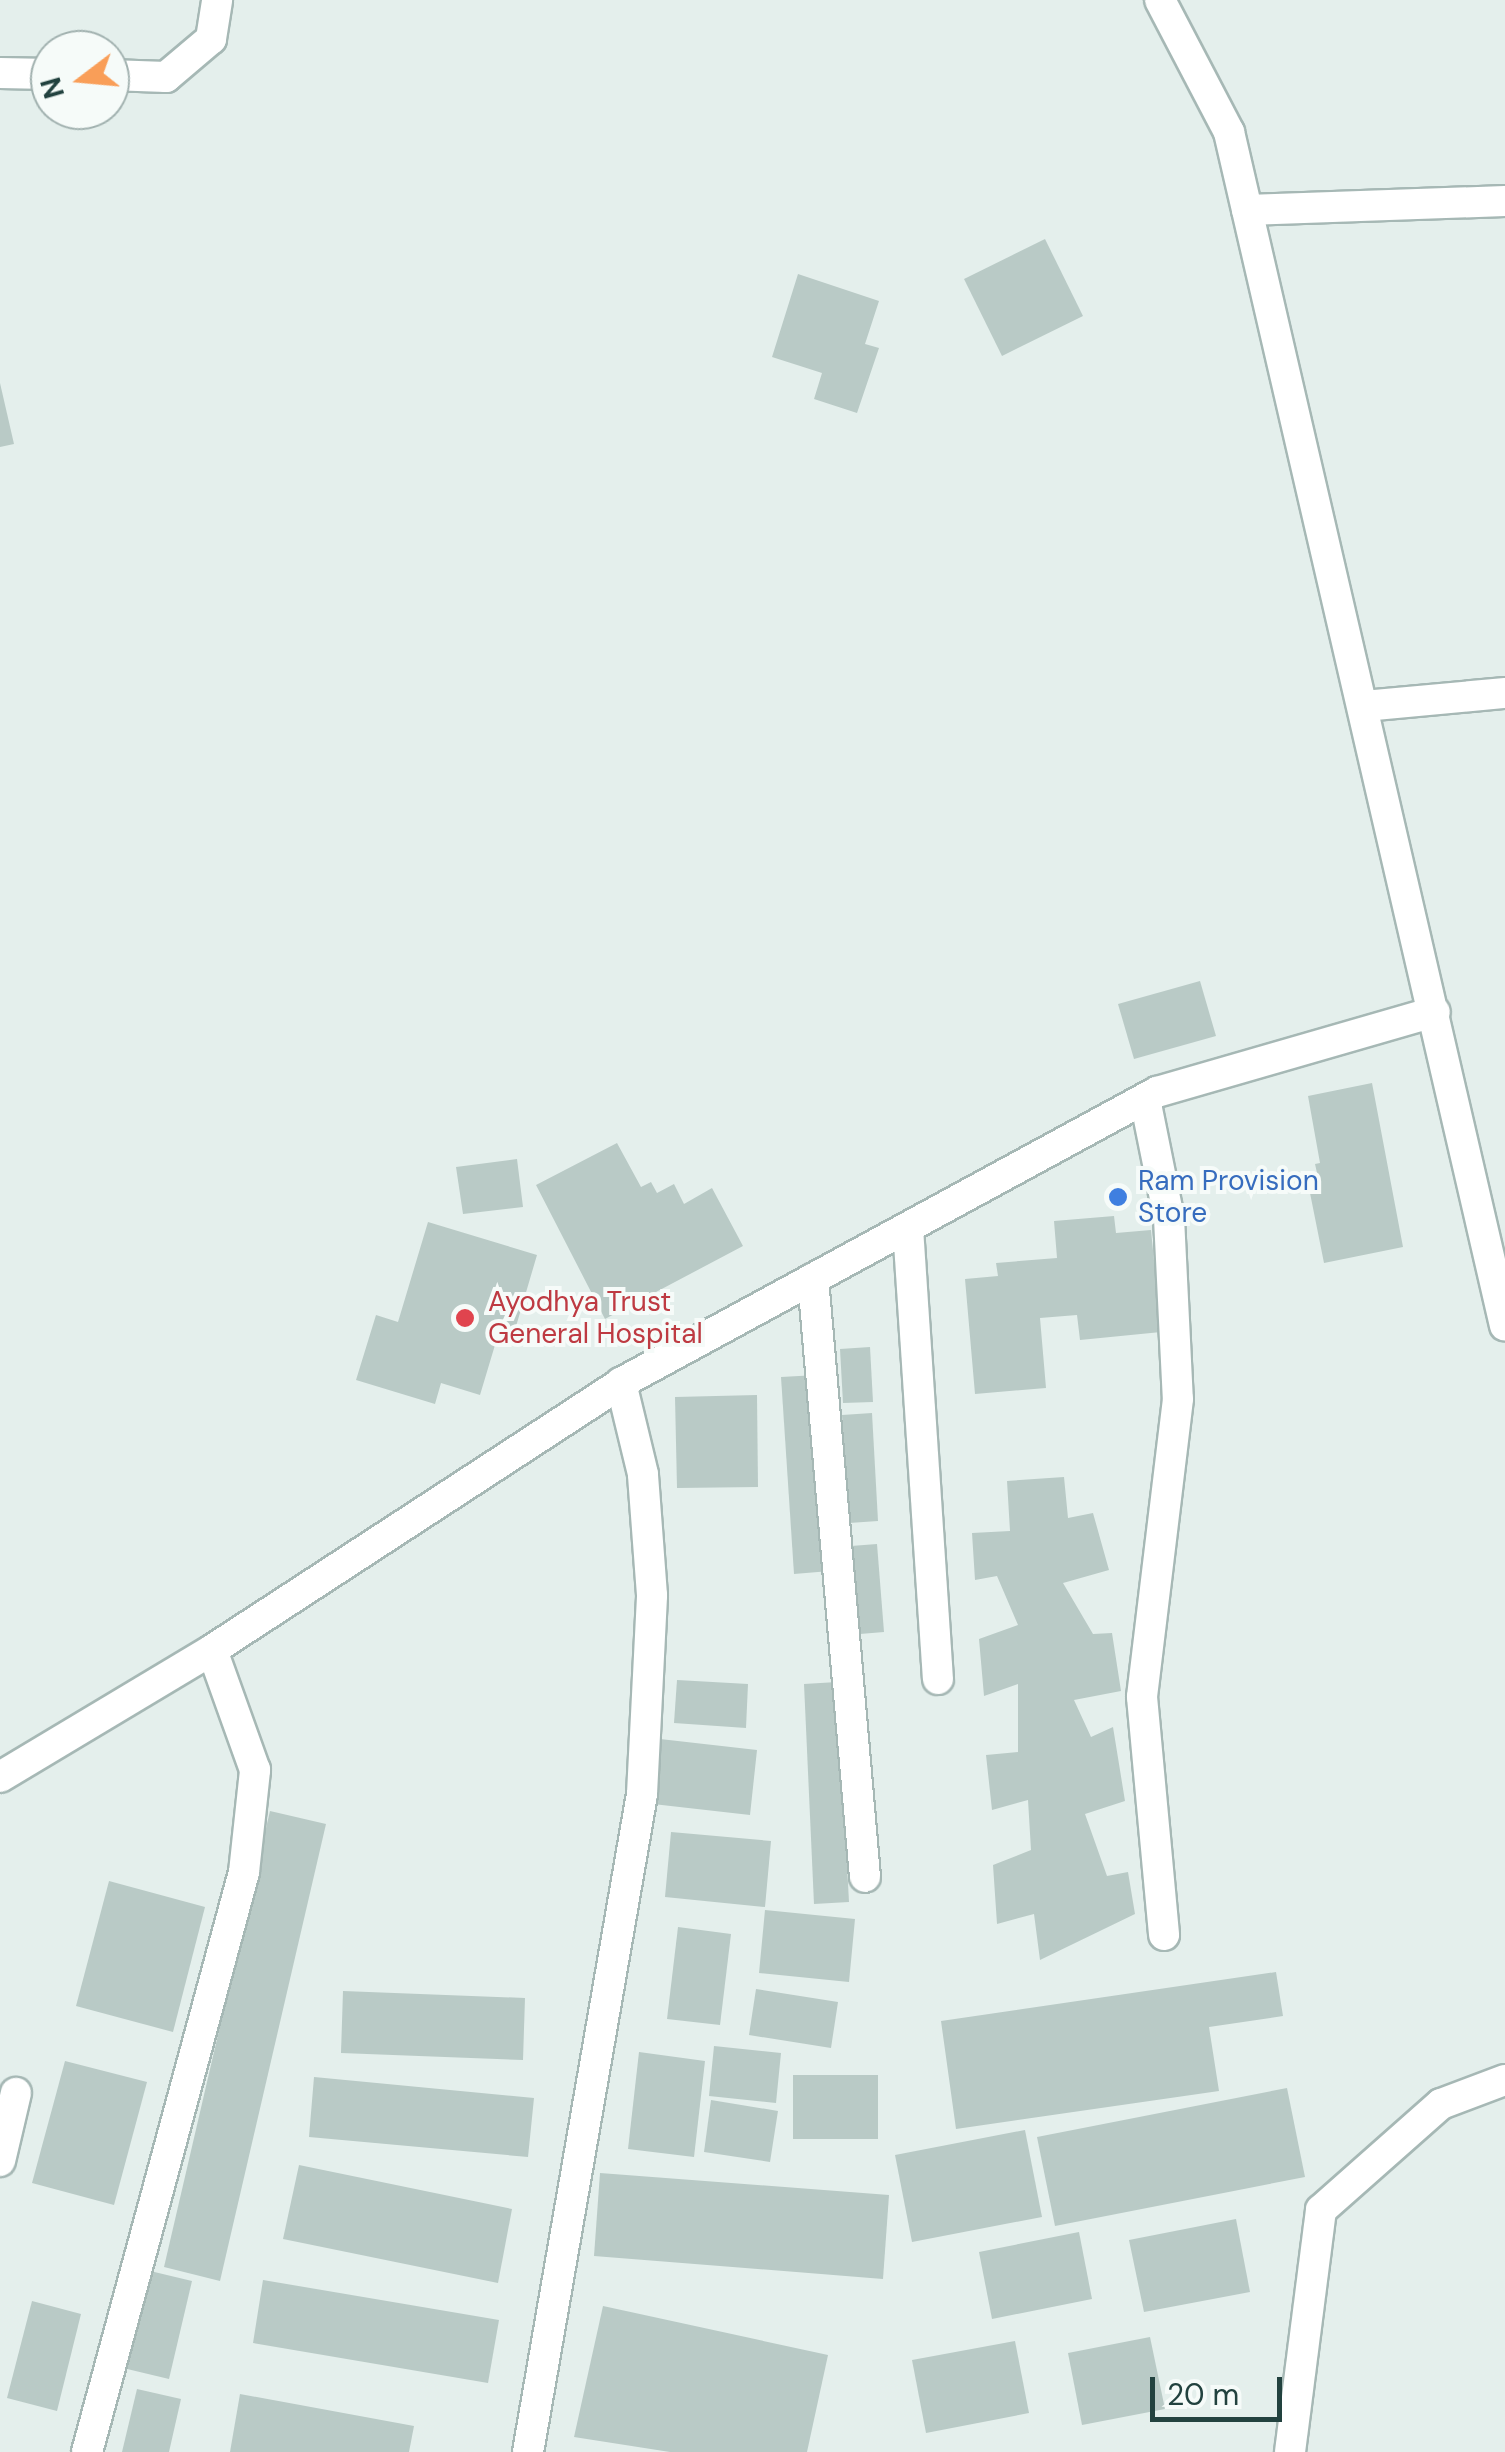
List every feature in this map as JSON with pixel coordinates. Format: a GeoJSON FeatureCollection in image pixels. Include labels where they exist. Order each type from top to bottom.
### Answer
{"type":"FeatureCollection","features":[{"type":"Feature","properties":{"kind":"street"},"geometry":{"type":"LineString","coordinates":[[130,76],[166,77],[211,39],[217,0]]}},
{"type":"Feature","properties":{"kind":"street"},"geometry":{"type":"LineString","coordinates":[[1160,0],[1228,132],[1505,1326]]}},
{"type":"Feature","properties":{"kind":"street"},"geometry":{"type":"LineString","coordinates":[[0,72],[30,73]]}},
{"type":"Feature","properties":{"kind":"street"},"geometry":{"type":"LineString","coordinates":[[1247,210],[1505,201]]}},
{"type":"Feature","properties":{"kind":"street"},"geometry":{"type":"LineString","coordinates":[[1364,706],[1505,694]]}},
{"type":"Feature","properties":{"kind":"street"},"geometry":{"type":"LineString","coordinates":[[0,1777],[212,1650],[620,1383],[1145,1099],[1435,1012]]}},
{"type":"Feature","properties":{"kind":"street"},"geometry":{"type":"LineString","coordinates":[[1145,1099],[1169,1218],[1178,1399],[1142,1697],[1164,1935]]}},
{"type":"Feature","properties":{"kind":"street"},"geometry":{"type":"LineString","coordinates":[[908,1228],[938,1679]]}},
{"type":"Feature","properties":{"kind":"street"},"geometry":{"type":"LineString","coordinates":[[814,1279],[865,1877]]}},
{"type":"Feature","properties":{"kind":"street"},"geometry":{"type":"LineString","coordinates":[[528,2452],[642,1794],[652,1595],[644,1474],[620,1383]]}},
{"type":"Feature","properties":{"kind":"street"},"geometry":{"type":"LineString","coordinates":[[87,2452],[244,1872],[254,1770],[212,1650]]}},
{"type":"Feature","properties":{"kind":"street"},"geometry":{"type":"LineString","coordinates":[[1290,2452],[1321,2210],[1440,2104],[1505,2080]]}},
{"type":"Feature","properties":{"kind":"street"},"geometry":{"type":"LineString","coordinates":[[0,2161],[16,2092]]}},
{"type":"Feature","properties":{"kind":"building"},"geometry":{"type":"Polygon","coordinates":[[[1045,239],[1083,316],[1002,356],[964,279],[1045,239]]]}},
{"type":"Feature","properties":{"kind":"building"},"geometry":{"type":"Polygon","coordinates":[[[798,274],[879,301],[865,344],[879,348],[857,413],[814,399],[822,373],[772,357],[798,274]]]}},
{"type":"Feature","properties":{"kind":"building"},"geometry":{"type":"Polygon","coordinates":[[[0,383],[14,444],[0,447],[0,383]]]}},
{"type":"Feature","properties":{"kind":"building"},"geometry":{"type":"Polygon","coordinates":[[[1200,981],[1216,1036],[1134,1059],[1118,1004],[1200,981]]]}},
{"type":"Feature","properties":{"kind":"building"},"geometry":{"type":"Polygon","coordinates":[[[1372,1083],[1403,1247],[1324,1263],[1310,1193],[1321,1191],[1308,1096],[1372,1083]]]}},
{"type":"Feature","properties":{"kind":"building"},"geometry":{"type":"Polygon","coordinates":[[[617,1143],[641,1187],[651,1182],[657,1193],[674,1184],[684,1204],[712,1188],[743,1246],[605,1319],[536,1185],[617,1143]]]}},
{"type":"Feature","properties":{"kind":"building"},"geometry":{"type":"Polygon","coordinates":[[[517,1159],[523,1207],[463,1214],[456,1167],[517,1159]]]}},
{"type":"Feature","properties":{"kind":"building"},"geometry":{"type":"Polygon","coordinates":[[[1114,1216],[1116,1233],[1151,1230],[1161,1332],[1080,1340],[1077,1315],[1040,1318],[1046,1388],[975,1394],[965,1279],[998,1276],[996,1263],[1057,1258],[1054,1221],[1114,1216]]]}},
{"type":"Feature","properties":{"kind":"building"},"geometry":{"type":"Polygon","coordinates":[[[428,1222],[537,1255],[512,1340],[498,1335],[480,1395],[441,1383],[435,1404],[356,1380],[376,1315],[398,1322],[428,1222]]]}},
{"type":"Feature","properties":{"kind":"building"},"geometry":{"type":"Polygon","coordinates":[[[870,1347],[873,1402],[843,1403],[840,1349],[870,1347]]]}},
{"type":"Feature","properties":{"kind":"building"},"geometry":{"type":"Polygon","coordinates":[[[817,1375],[830,1571],[794,1574],[781,1377],[817,1375]]]}},
{"type":"Feature","properties":{"kind":"building"},"geometry":{"type":"Polygon","coordinates":[[[757,1395],[758,1487],[677,1488],[675,1397],[757,1395]]]}},
{"type":"Feature","properties":{"kind":"building"},"geometry":{"type":"Polygon","coordinates":[[[872,1413],[878,1521],[849,1523],[842,1415],[872,1413]]]}},
{"type":"Feature","properties":{"kind":"building"},"geometry":{"type":"Polygon","coordinates":[[[1064,1477],[1068,1518],[1093,1513],[1109,1570],[1063,1583],[1093,1634],[1112,1633],[1121,1691],[1074,1700],[1091,1737],[1113,1727],[1125,1801],[1085,1814],[1107,1876],[1128,1872],[1135,1914],[1040,1960],[1034,1914],[997,1924],[993,1865],[1031,1850],[1028,1800],[992,1810],[986,1755],[1018,1752],[1018,1684],[984,1696],[979,1639],[1018,1625],[997,1576],[975,1580],[972,1533],[1010,1531],[1007,1481],[1064,1477]]]}},
{"type":"Feature","properties":{"kind":"building"},"geometry":{"type":"Polygon","coordinates":[[[877,1544],[884,1632],[860,1634],[851,1546],[877,1544]]]}},
{"type":"Feature","properties":{"kind":"building"},"geometry":{"type":"Polygon","coordinates":[[[677,1680],[748,1684],[746,1728],[674,1723],[677,1680]]]}},
{"type":"Feature","properties":{"kind":"building"},"geometry":{"type":"Polygon","coordinates":[[[837,1682],[849,1902],[814,1904],[804,1684],[837,1682]]]}},
{"type":"Feature","properties":{"kind":"building"},"geometry":{"type":"Polygon","coordinates":[[[660,1739],[757,1750],[750,1815],[653,1804],[660,1739]]]}},
{"type":"Feature","properties":{"kind":"building"},"geometry":{"type":"Polygon","coordinates":[[[270,1811],[326,1824],[220,2281],[164,2267],[270,1811]]]}},
{"type":"Feature","properties":{"kind":"building"},"geometry":{"type":"Polygon","coordinates":[[[671,1832],[771,1841],[765,1907],[665,1897],[671,1832]]]}},
{"type":"Feature","properties":{"kind":"building"},"geometry":{"type":"Polygon","coordinates":[[[109,1881],[205,1907],[173,2032],[76,2006],[109,1881]]]}},
{"type":"Feature","properties":{"kind":"building"},"geometry":{"type":"Polygon","coordinates":[[[765,1910],[855,1919],[849,1982],[759,1973],[765,1910]]]}},
{"type":"Feature","properties":{"kind":"building"},"geometry":{"type":"Polygon","coordinates":[[[678,1927],[731,1934],[720,2025],[667,2019],[678,1927]]]}},
{"type":"Feature","properties":{"kind":"building"},"geometry":{"type":"Polygon","coordinates":[[[1276,1972],[1283,2016],[1209,2027],[1219,2091],[956,2129],[941,2021],[1276,1972]]]}},
{"type":"Feature","properties":{"kind":"building"},"geometry":{"type":"Polygon","coordinates":[[[756,1989],[838,2002],[831,2048],[749,2035],[756,1989]]]}},
{"type":"Feature","properties":{"kind":"building"},"geometry":{"type":"Polygon","coordinates":[[[343,1991],[525,1998],[523,2060],[341,2053],[343,1991]]]}},
{"type":"Feature","properties":{"kind":"building"},"geometry":{"type":"Polygon","coordinates":[[[714,2046],[781,2053],[776,2103],[709,2096],[714,2046]]]}},
{"type":"Feature","properties":{"kind":"building"},"geometry":{"type":"Polygon","coordinates":[[[639,2052],[705,2061],[694,2157],[628,2149],[639,2052]]]}},
{"type":"Feature","properties":{"kind":"building"},"geometry":{"type":"Polygon","coordinates":[[[65,2061],[147,2082],[114,2205],[32,2183],[65,2061]]]}},
{"type":"Feature","properties":{"kind":"building"},"geometry":{"type":"Polygon","coordinates":[[[793,2075],[878,2075],[878,2139],[793,2139],[793,2075]]]}},
{"type":"Feature","properties":{"kind":"building"},"geometry":{"type":"Polygon","coordinates":[[[314,2077],[534,2098],[528,2157],[309,2137],[314,2077]]]}},
{"type":"Feature","properties":{"kind":"building"},"geometry":{"type":"Polygon","coordinates":[[[1287,2088],[1305,2177],[1055,2226],[1037,2137],[1287,2088]]]}},
{"type":"Feature","properties":{"kind":"building"},"geometry":{"type":"Polygon","coordinates":[[[711,2100],[778,2111],[770,2162],[704,2152],[711,2100]]]}},
{"type":"Feature","properties":{"kind":"building"},"geometry":{"type":"Polygon","coordinates":[[[1025,2130],[1042,2217],[912,2242],[895,2155],[1025,2130]]]}},
{"type":"Feature","properties":{"kind":"building"},"geometry":{"type":"Polygon","coordinates":[[[299,2165],[512,2209],[498,2283],[283,2239],[299,2165]]]}},
{"type":"Feature","properties":{"kind":"building"},"geometry":{"type":"Polygon","coordinates":[[[600,2173],[889,2195],[883,2279],[594,2256],[600,2173]]]}},
{"type":"Feature","properties":{"kind":"building"},"geometry":{"type":"Polygon","coordinates":[[[1236,2219],[1250,2292],[1144,2312],[1129,2240],[1236,2219]]]}},
{"type":"Feature","properties":{"kind":"building"},"geometry":{"type":"Polygon","coordinates":[[[1079,2232],[1092,2299],[992,2319],[979,2252],[1079,2232]]]}},
{"type":"Feature","properties":{"kind":"building"},"geometry":{"type":"Polygon","coordinates":[[[146,2270],[192,2281],[169,2379],[123,2368],[146,2270]]]}},
{"type":"Feature","properties":{"kind":"building"},"geometry":{"type":"Polygon","coordinates":[[[263,2280],[499,2320],[488,2383],[253,2343],[263,2280]]]}},
{"type":"Feature","properties":{"kind":"building"},"geometry":{"type":"Polygon","coordinates":[[[32,2301],[81,2314],[57,2411],[7,2398],[32,2301]]]}},
{"type":"Feature","properties":{"kind":"building"},"geometry":{"type":"Polygon","coordinates":[[[603,2306],[828,2355],[807,2452],[670,2452],[574,2437],[603,2306]]]}},
{"type":"Feature","properties":{"kind":"building"},"geometry":{"type":"Polygon","coordinates":[[[1150,2337],[1165,2409],[1082,2425],[1068,2353],[1150,2337]]]}},
{"type":"Feature","properties":{"kind":"building"},"geometry":{"type":"Polygon","coordinates":[[[1015,2341],[1029,2413],[926,2433],[912,2360],[1015,2341]]]}},
{"type":"Feature","properties":{"kind":"building"},"geometry":{"type":"Polygon","coordinates":[[[137,2389],[181,2399],[169,2452],[122,2452],[137,2389]]]}},
{"type":"Feature","properties":{"kind":"building"},"geometry":{"type":"Polygon","coordinates":[[[240,2394],[414,2426],[409,2452],[230,2452],[240,2394]]]}},
{"type":"Feature","properties":{"kind":"place","name":"Ram Provision Store"},"geometry":{"type":"Point","coordinates":[1118,1197]}},
{"type":"Feature","properties":{"kind":"place","name":"Ayodhya Trust General Hospital"},"geometry":{"type":"Point","coordinates":[465,1318]}}]}
